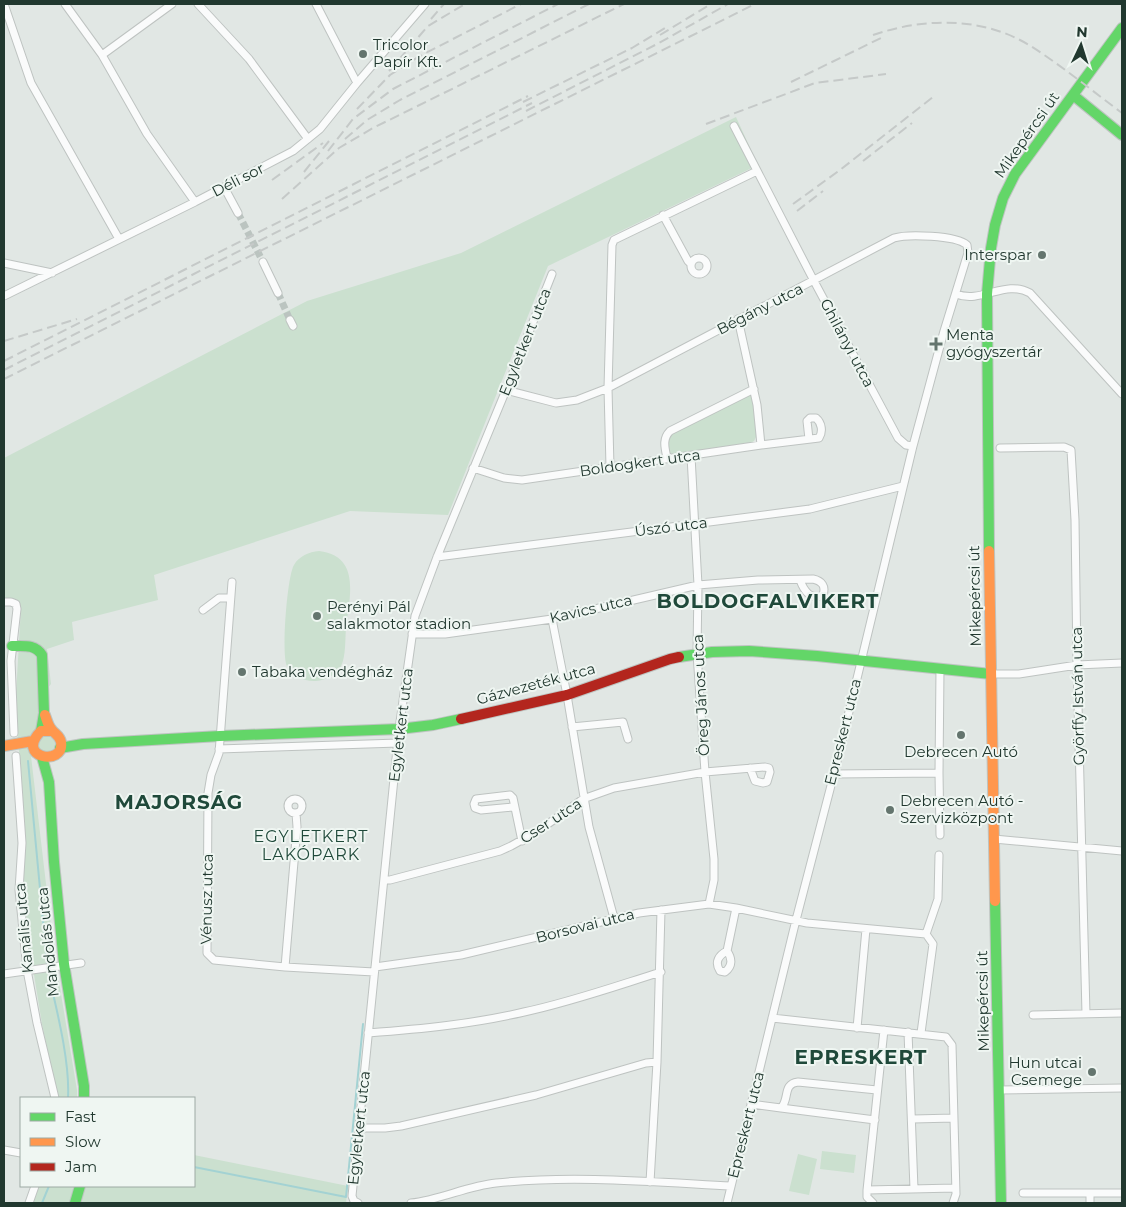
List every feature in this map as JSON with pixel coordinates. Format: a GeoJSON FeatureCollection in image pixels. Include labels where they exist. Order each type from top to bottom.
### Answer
{"type":"FeatureCollection","features":[{"type":"Feature","properties":{"kind":"street"},"geometry":{"type":"LineString","coordinates":[[4,4],[31,83],[119,239]]}},
{"type":"Feature","properties":{"kind":"street"},"geometry":{"type":"LineString","coordinates":[[65,4],[102,55],[147,134],[195,202]]}},
{"type":"Feature","properties":{"kind":"street"},"geometry":{"type":"LineString","coordinates":[[102,55],[172,4]]}},
{"type":"Feature","properties":{"kind":"street"},"geometry":{"type":"LineString","coordinates":[[198,4],[248,58],[308,139]]}},
{"type":"Feature","properties":{"kind":"street"},"geometry":{"type":"LineString","coordinates":[[316,4],[357,83]]}},
{"type":"Feature","properties":{"kind":"street","name":"Déli sor"},"geometry":{"type":"LineString","coordinates":[[4,296],[195,202],[293,151],[320,129],[425,4]]}},
{"type":"Feature","properties":{"kind":"street","name":"Mikepércsi út"},"geometry":{"type":"LineString","coordinates":[[1001,1203],[988,508],[987,294],[991,248],[1003,198],[1015,174],[1122,28]]}},
{"type":"Feature","properties":{"kind":"street"},"geometry":{"type":"LineString","coordinates":[[1073,95],[1122,135]]}},
{"type":"Feature","properties":{"kind":"street","name":"Ghilányi utca"},"geometry":{"type":"LineString","coordinates":[[734,126],[898,438],[906,444],[913,446]]}},
{"type":"Feature","properties":{"kind":"street"},"geometry":{"type":"LineString","coordinates":[[610,467],[608,388],[612,246],[614,240],[757,171]]}},
{"type":"Feature","properties":{"kind":"street"},"geometry":{"type":"LineString","coordinates":[[224,187],[238,213]]}},
{"type":"Feature","properties":{"kind":"street"},"geometry":{"type":"LineString","coordinates":[[663,215],[691,264]]}},
{"type":"Feature","properties":{"kind":"street","name":"Bégány utca"},"geometry":{"type":"LineString","coordinates":[[506,390],[556,403],[577,400],[608,388],[894,238],[911,234],[957,240],[967,245],[968,253],[956,294]]}},
{"type":"Feature","properties":{"kind":"street"},"geometry":{"type":"LineString","coordinates":[[263,262],[278,292]]}},
{"type":"Feature","properties":{"kind":"street"},"geometry":{"type":"LineString","coordinates":[[4,263],[52,273]]}},
{"type":"Feature","properties":{"kind":"street","name":"Egyletkert utca"},"geometry":{"type":"LineString","coordinates":[[356,1202],[353,1190],[358,1128],[399,729],[412,634],[418,607],[437,557],[552,274]]}},
{"type":"Feature","properties":{"kind":"street"},"geometry":{"type":"LineString","coordinates":[[956,294],[976,297],[1012,288],[1030,293],[1122,394]]}},
{"type":"Feature","properties":{"kind":"street","name":"Epreskert utca"},"geometry":{"type":"LineString","coordinates":[[727,1203],[796,920],[834,774],[913,446],[956,294]]}},
{"type":"Feature","properties":{"kind":"street"},"geometry":{"type":"LineString","coordinates":[[738,319],[754,389],[761,445]]}},
{"type":"Feature","properties":{"kind":"street"},"geometry":{"type":"LineString","coordinates":[[667,458],[664,442],[666,435],[670,431],[754,389]]}},
{"type":"Feature","properties":{"kind":"street","name":"Boldogkert utca"},"geometry":{"type":"LineString","coordinates":[[473,468],[504,478],[522,480],[808,439]]}},
{"type":"Feature","properties":{"kind":"street","name":"Györffy István utca"},"geometry":{"type":"LineString","coordinates":[[1000,448],[1064,447],[1071,450],[1075,520],[1086,1014]]}},
{"type":"Feature","properties":{"kind":"street","name":"Öreg János utca"},"geometry":{"type":"LineString","coordinates":[[691,456],[698,585],[697,654],[714,870],[709,904]]}},
{"type":"Feature","properties":{"kind":"street","name":"Úszó utca"},"geometry":{"type":"LineString","coordinates":[[437,557],[810,509],[904,486]]}},
{"type":"Feature","properties":{"kind":"street","name":"Kavics utca"},"geometry":{"type":"LineString","coordinates":[[412,634],[445,634],[552,619],[698,585],[758,580],[800,580]]}},
{"type":"Feature","properties":{"kind":"street","name":"Vénusz utca"},"geometry":{"type":"LineString","coordinates":[[232,582],[219,749],[210,775],[208,793],[207,953],[214,960],[285,966],[374,969]]}},
{"type":"Feature","properties":{"kind":"street"},"geometry":{"type":"LineString","coordinates":[[203,610],[219,598],[230,598]]}},
{"type":"Feature","properties":{"kind":"street"},"geometry":{"type":"LineString","coordinates":[[4,602],[16,604],[11,680],[14,733]]}},
{"type":"Feature","properties":{"kind":"street"},"geometry":{"type":"LineString","coordinates":[[552,619],[567,695],[588,827],[614,918]]}},
{"type":"Feature","properties":{"kind":"street"},"geometry":{"type":"LineString","coordinates":[[12,646],[34,647],[41,652],[44,712],[41,731],[34,737],[37,750]]}},
{"type":"Feature","properties":{"kind":"street","name":"Gázvezeték utca"},"geometry":{"type":"LineString","coordinates":[[58,748],[84,744],[220,736],[399,729],[433,725],[567,695],[670,659],[697,654],[749,651],[991,674]]}},
{"type":"Feature","properties":{"kind":"street"},"geometry":{"type":"LineString","coordinates":[[991,674],[1019,674],[1077,665],[1122,663]]}},
{"type":"Feature","properties":{"kind":"street"},"geometry":{"type":"LineString","coordinates":[[940,669],[940,835]]}},
{"type":"Feature","properties":{"kind":"street"},"geometry":{"type":"LineString","coordinates":[[6,745],[37,750],[49,758],[58,748],[44,712]]}},
{"type":"Feature","properties":{"kind":"street"},"geometry":{"type":"LineString","coordinates":[[572,727],[623,722],[628,740]]}},
{"type":"Feature","properties":{"kind":"street"},"geometry":{"type":"LineString","coordinates":[[41,731],[52,731]]}},
{"type":"Feature","properties":{"kind":"street"},"geometry":{"type":"LineString","coordinates":[[219,749],[398,743]]}},
{"type":"Feature","properties":{"kind":"street","name":"Mandolás utca"},"geometry":{"type":"LineString","coordinates":[[49,782],[58,748]]}},
{"type":"Feature","properties":{"kind":"street","name":"Mandolás utca"},"geometry":{"type":"LineString","coordinates":[[37,750],[49,782],[54,862],[64,964],[84,1086],[84,1097]]}},
{"type":"Feature","properties":{"kind":"street","name":"Kanális utca"},"geometry":{"type":"LineString","coordinates":[[16,756],[22,843],[19,890],[27,970],[37,1023],[55,1097]]}},
{"type":"Feature","properties":{"kind":"street","name":"Cser utca"},"geometry":{"type":"LineString","coordinates":[[384,880],[500,851],[522,841],[583,799],[614,788],[633,783],[705,772],[750,768]]}},
{"type":"Feature","properties":{"kind":"street"},"geometry":{"type":"LineString","coordinates":[[834,774],[939,772]]}},
{"type":"Feature","properties":{"kind":"street"},"geometry":{"type":"LineString","coordinates":[[512,807],[482,810],[474,808],[474,804],[476,799],[484,797],[510,795],[513,798],[522,841]]}},
{"type":"Feature","properties":{"kind":"street"},"geometry":{"type":"LineString","coordinates":[[285,966],[297,827],[296,813]]}},
{"type":"Feature","properties":{"kind":"street"},"geometry":{"type":"LineString","coordinates":[[994,839],[1122,851]]}},
{"type":"Feature","properties":{"kind":"street"},"geometry":{"type":"LineString","coordinates":[[921,1033],[933,944],[926,934],[938,899],[940,855]]}},
{"type":"Feature","properties":{"kind":"street","name":"Borsovai utca"},"geometry":{"type":"LineString","coordinates":[[374,969],[476,952],[614,918],[709,904],[807,923],[926,934]]}},
{"type":"Feature","properties":{"kind":"street"},"geometry":{"type":"LineString","coordinates":[[727,951],[736,908]]}},
{"type":"Feature","properties":{"kind":"street"},"geometry":{"type":"LineString","coordinates":[[650,1182],[658,1062],[661,910]]}},
{"type":"Feature","properties":{"kind":"street"},"geometry":{"type":"LineString","coordinates":[[856,1028],[866,929]]}},
{"type":"Feature","properties":{"kind":"street"},"geometry":{"type":"LineString","coordinates":[[4,974],[82,962]]}},
{"type":"Feature","properties":{"kind":"street"},"geometry":{"type":"LineString","coordinates":[[368,1033],[435,1027],[526,1012],[661,972]]}},
{"type":"Feature","properties":{"kind":"street"},"geometry":{"type":"LineString","coordinates":[[1033,1015],[1122,1013]]}},
{"type":"Feature","properties":{"kind":"street"},"geometry":{"type":"LineString","coordinates":[[772,1018],[946,1037],[952,1044],[955,1188],[953,1203]]}},
{"type":"Feature","properties":{"kind":"street"},"geometry":{"type":"LineString","coordinates":[[873,1203],[867,1197],[867,1190],[884,1030]]}},
{"type":"Feature","properties":{"kind":"street"},"geometry":{"type":"LineString","coordinates":[[908,1032],[913,1119],[914,1189]]}},
{"type":"Feature","properties":{"kind":"street"},"geometry":{"type":"LineString","coordinates":[[358,1128],[385,1128],[410,1124],[536,1095],[646,1062],[658,1062]]}},
{"type":"Feature","properties":{"kind":"street"},"geometry":{"type":"LineString","coordinates":[[781,1108],[784,1105],[788,1088],[794,1082],[878,1090]]}},
{"type":"Feature","properties":{"kind":"street"},"geometry":{"type":"LineString","coordinates":[[999,1090],[1122,1088]]}},
{"type":"Feature","properties":{"kind":"street"},"geometry":{"type":"LineString","coordinates":[[751,1104],[875,1120]]}},
{"type":"Feature","properties":{"kind":"street"},"geometry":{"type":"LineString","coordinates":[[913,1119],[954,1118]]}},
{"type":"Feature","properties":{"kind":"street"},"geometry":{"type":"LineString","coordinates":[[4,1150],[20,1153]]}},
{"type":"Feature","properties":{"kind":"street"},"geometry":{"type":"LineString","coordinates":[[411,1203],[493,1183],[516,1181],[582,1180],[731,1186]]}},
{"type":"Feature","properties":{"kind":"street"},"geometry":{"type":"LineString","coordinates":[[29,1203],[35,1187]]}},
{"type":"Feature","properties":{"kind":"street"},"geometry":{"type":"LineString","coordinates":[[76,1203],[80,1187]]}},
{"type":"Feature","properties":{"kind":"street"},"geometry":{"type":"LineString","coordinates":[[867,1190],[955,1188]]}},
{"type":"Feature","properties":{"kind":"street"},"geometry":{"type":"LineString","coordinates":[[1024,1192],[1122,1192]]}},
{"type":"Feature","properties":{"kind":"street"},"geometry":{"type":"LineString","coordinates":[[1090,1192],[1090,1203]]}},
{"type":"Feature","properties":{"kind":"green space"},"geometry":{"type":"Polygon","coordinates":[[[736,117],[758,165],[548,266],[448,515],[350,511],[154,575],[158,600],[72,622],[74,640],[47,649],[51,684],[39,699],[43,736],[51,735],[57,741],[57,747],[51,753],[31,756],[54,952],[77,1090],[77,1097],[57,1097],[42,1024],[20,888],[23,854],[22,781],[15,712],[21,607],[4,605],[4,458],[307,301],[461,253],[736,117]]]}},
{"type":"Feature","properties":{"kind":"green space"},"geometry":{"type":"Polygon","coordinates":[[[749,393],[752,397],[757,435],[754,441],[749,444],[670,455],[668,453],[667,439],[671,433],[749,393]]]}},
{"type":"Feature","properties":{"kind":"green space","name":"Perényi Pál salakmotor stadion"},"geometry":{"type":"Polygon","coordinates":[[[319,551],[333,555],[342,561],[350,580],[350,592],[343,662],[336,672],[327,678],[312,681],[296,675],[287,666],[285,659],[286,616],[289,584],[294,565],[305,555],[319,551]]]}},
{"type":"Feature","properties":{"kind":"green space"},"geometry":{"type":"Polygon","coordinates":[[[822,1151],[856,1155],[854,1173],[820,1169],[822,1151]]]}},
{"type":"Feature","properties":{"kind":"green space"},"geometry":{"type":"Polygon","coordinates":[[[798,1154],[817,1159],[809,1195],[789,1191],[798,1154]]]}},
{"type":"Feature","properties":{"kind":"green space"},"geometry":{"type":"Polygon","coordinates":[[[195,1155],[348,1186],[346,1203],[28,1203],[34,1187],[195,1187],[195,1155]]]}},
{"type":"Feature","properties":{"kind":"waterway"},"geometry":{"type":"LineString","coordinates":[[28,761],[47,963]]}},
{"type":"Feature","properties":{"kind":"waterway"},"geometry":{"type":"LineString","coordinates":[[49,976],[65,1053],[68,1097]]}},
{"type":"Feature","properties":{"kind":"waterway"},"geometry":{"type":"LineString","coordinates":[[195,1167],[346,1197],[363,1024]]}},
{"type":"Feature","properties":{"kind":"waterway"},"geometry":{"type":"LineString","coordinates":[[42,1203],[49,1187]]}},
{"type":"Feature","properties":{"kind":"tunnel"},"geometry":{"type":"LineString","coordinates":[[238,213],[263,262]]}},
{"type":"Feature","properties":{"kind":"tunnel"},"geometry":{"type":"LineString","coordinates":[[278,293],[290,320]]}},
{"type":"Feature","properties":{"kind":"railway"},"geometry":{"type":"LineString","coordinates":[[431,19],[444,4]]}},
{"type":"Feature","properties":{"kind":"railway"},"geometry":{"type":"LineString","coordinates":[[389,71],[428,26],[465,4]]}},
{"type":"Feature","properties":{"kind":"railway"},"geometry":{"type":"LineString","coordinates":[[357,109],[390,75],[418,57],[521,4]]}},
{"type":"Feature","properties":{"kind":"railway"},"geometry":{"type":"LineString","coordinates":[[328,151],[353,119],[393,89],[558,4]]}},
{"type":"Feature","properties":{"kind":"railway"},"geometry":{"type":"LineString","coordinates":[[345,139],[367,120],[400,100],[589,4]]}},
{"type":"Feature","properties":{"kind":"railway"},"geometry":{"type":"LineString","coordinates":[[282,199],[339,148],[373,128],[624,4]]}},
{"type":"Feature","properties":{"kind":"railway"},"geometry":{"type":"LineString","coordinates":[[660,35],[711,4]]}},
{"type":"Feature","properties":{"kind":"railway"},"geometry":{"type":"LineString","coordinates":[[526,111],[659,43],[728,4]]}},
{"type":"Feature","properties":{"kind":"railway"},"geometry":{"type":"LineString","coordinates":[[4,379],[755,4]]}},
{"type":"Feature","properties":{"kind":"railway"},"geometry":{"type":"LineString","coordinates":[[873,35],[892,29],[932,23],[972,25],[991,29],[1029,45],[1122,113]]}},
{"type":"Feature","properties":{"kind":"railway"},"geometry":{"type":"LineString","coordinates":[[523,102],[632,48],[665,28]]}},
{"type":"Feature","properties":{"kind":"railway"},"geometry":{"type":"LineString","coordinates":[[791,82],[883,37]]}},
{"type":"Feature","properties":{"kind":"railway"},"geometry":{"type":"LineString","coordinates":[[706,124],[815,83],[886,74]]}},
{"type":"Feature","properties":{"kind":"railway"},"geometry":{"type":"LineString","coordinates":[[4,361],[528,96]]}},
{"type":"Feature","properties":{"kind":"railway"},"geometry":{"type":"LineString","coordinates":[[793,204],[840,170],[933,97]]}},
{"type":"Feature","properties":{"kind":"railway"},"geometry":{"type":"LineString","coordinates":[[4,370],[532,103]]}},
{"type":"Feature","properties":{"kind":"railway"},"geometry":{"type":"LineString","coordinates":[[863,161],[912,123]]}},
{"type":"Feature","properties":{"kind":"railway"},"geometry":{"type":"LineString","coordinates":[[304,172],[329,141]]}},
{"type":"Feature","properties":{"kind":"railway"},"geometry":{"type":"LineString","coordinates":[[272,180],[323,143]]}},
{"type":"Feature","properties":{"kind":"railway"},"geometry":{"type":"LineString","coordinates":[[797,211],[823,191]]}},
{"type":"Feature","properties":{"kind":"railway"},"geometry":{"type":"LineString","coordinates":[[4,341],[77,319]]}},
{"type":"Feature","properties":{"kind":"traffic: fast"},"geometry":{"type":"LineString","coordinates":[[989,551],[987,294],[995,225],[1003,198],[1015,174],[1122,28]]}},
{"type":"Feature","properties":{"kind":"traffic: fast"},"geometry":{"type":"LineString","coordinates":[[1073,95],[1122,135]]}},
{"type":"Feature","properties":{"kind":"traffic: fast"},"geometry":{"type":"LineString","coordinates":[[12,646],[33,647],[42,655],[44,713],[41,731]]}},
{"type":"Feature","properties":{"kind":"traffic: fast"},"geometry":{"type":"LineString","coordinates":[[679,657],[712,652],[749,651],[991,674]]}},
{"type":"Feature","properties":{"kind":"traffic: fast"},"geometry":{"type":"LineString","coordinates":[[60,748],[83,744],[220,736],[399,729],[461,719]]}},
{"type":"Feature","properties":{"kind":"traffic: fast"},"geometry":{"type":"LineString","coordinates":[[42,757],[49,782],[54,862],[64,964],[84,1086],[84,1097]]}},
{"type":"Feature","properties":{"kind":"traffic: fast"},"geometry":{"type":"LineString","coordinates":[[995,901],[1001,1203]]}},
{"type":"Feature","properties":{"kind":"traffic: fast"},"geometry":{"type":"LineString","coordinates":[[75,1203],[80,1187]]}},
{"type":"Feature","properties":{"kind":"traffic: slow"},"geometry":{"type":"LineString","coordinates":[[989,551],[995,901]]}},
{"type":"Feature","properties":{"kind":"traffic: slow"},"geometry":{"type":"LineString","coordinates":[[45,715],[50,727],[61,742],[60,750],[56,755],[42,756],[33,748],[34,740],[41,731],[52,731]]}},
{"type":"Feature","properties":{"kind":"traffic: slow"},"geometry":{"type":"LineString","coordinates":[[4,746],[33,741]]}},
{"type":"Feature","properties":{"kind":"traffic: jam"},"geometry":{"type":"LineString","coordinates":[[461,719],[567,695],[679,657]]}},
{"type":"Feature","properties":{"kind":"place","name":"Tricolor Papír Kft."},"geometry":{"type":"Point","coordinates":[363,54]}},
{"type":"Feature","properties":{"kind":"place","name":"Interspar"},"geometry":{"type":"Point","coordinates":[1042,255]}},
{"type":"Feature","properties":{"kind":"place","name":"Menta gyógyszertár"},"geometry":{"type":"Point","coordinates":[936,344]}},
{"type":"Feature","properties":{"kind":"place","name":"Perényi Pál salakmotor stadion"},"geometry":{"type":"Point","coordinates":[317,616]}},
{"type":"Feature","properties":{"kind":"place","name":"Tabaka vendégház"},"geometry":{"type":"Point","coordinates":[242,672]}},
{"type":"Feature","properties":{"kind":"place","name":"Debrecen Autó"},"geometry":{"type":"Point","coordinates":[961,735]}},
{"type":"Feature","properties":{"kind":"place","name":"Debrecen Autó - Szervizközpont"},"geometry":{"type":"Point","coordinates":[890,810]}},
{"type":"Feature","properties":{"kind":"place","name":"Hun utcai Csemege"},"geometry":{"type":"Point","coordinates":[1092,1072]}},
{"type":"Feature","properties":{"kind":"district","name":"BOLDOGFALVIKERT"},"geometry":{"type":"Point","coordinates":[768,601]}},
{"type":"Feature","properties":{"kind":"district","name":"MAJORSÁG"},"geometry":{"type":"Point","coordinates":[179,802]}},
{"type":"Feature","properties":{"kind":"district","name":"EGYLETKERT LAKÓPARK"},"geometry":{"type":"Point","coordinates":[311,845]}},
{"type":"Feature","properties":{"kind":"district","name":"EPRESKERT"},"geometry":{"type":"Point","coordinates":[861,1057]}}]}
